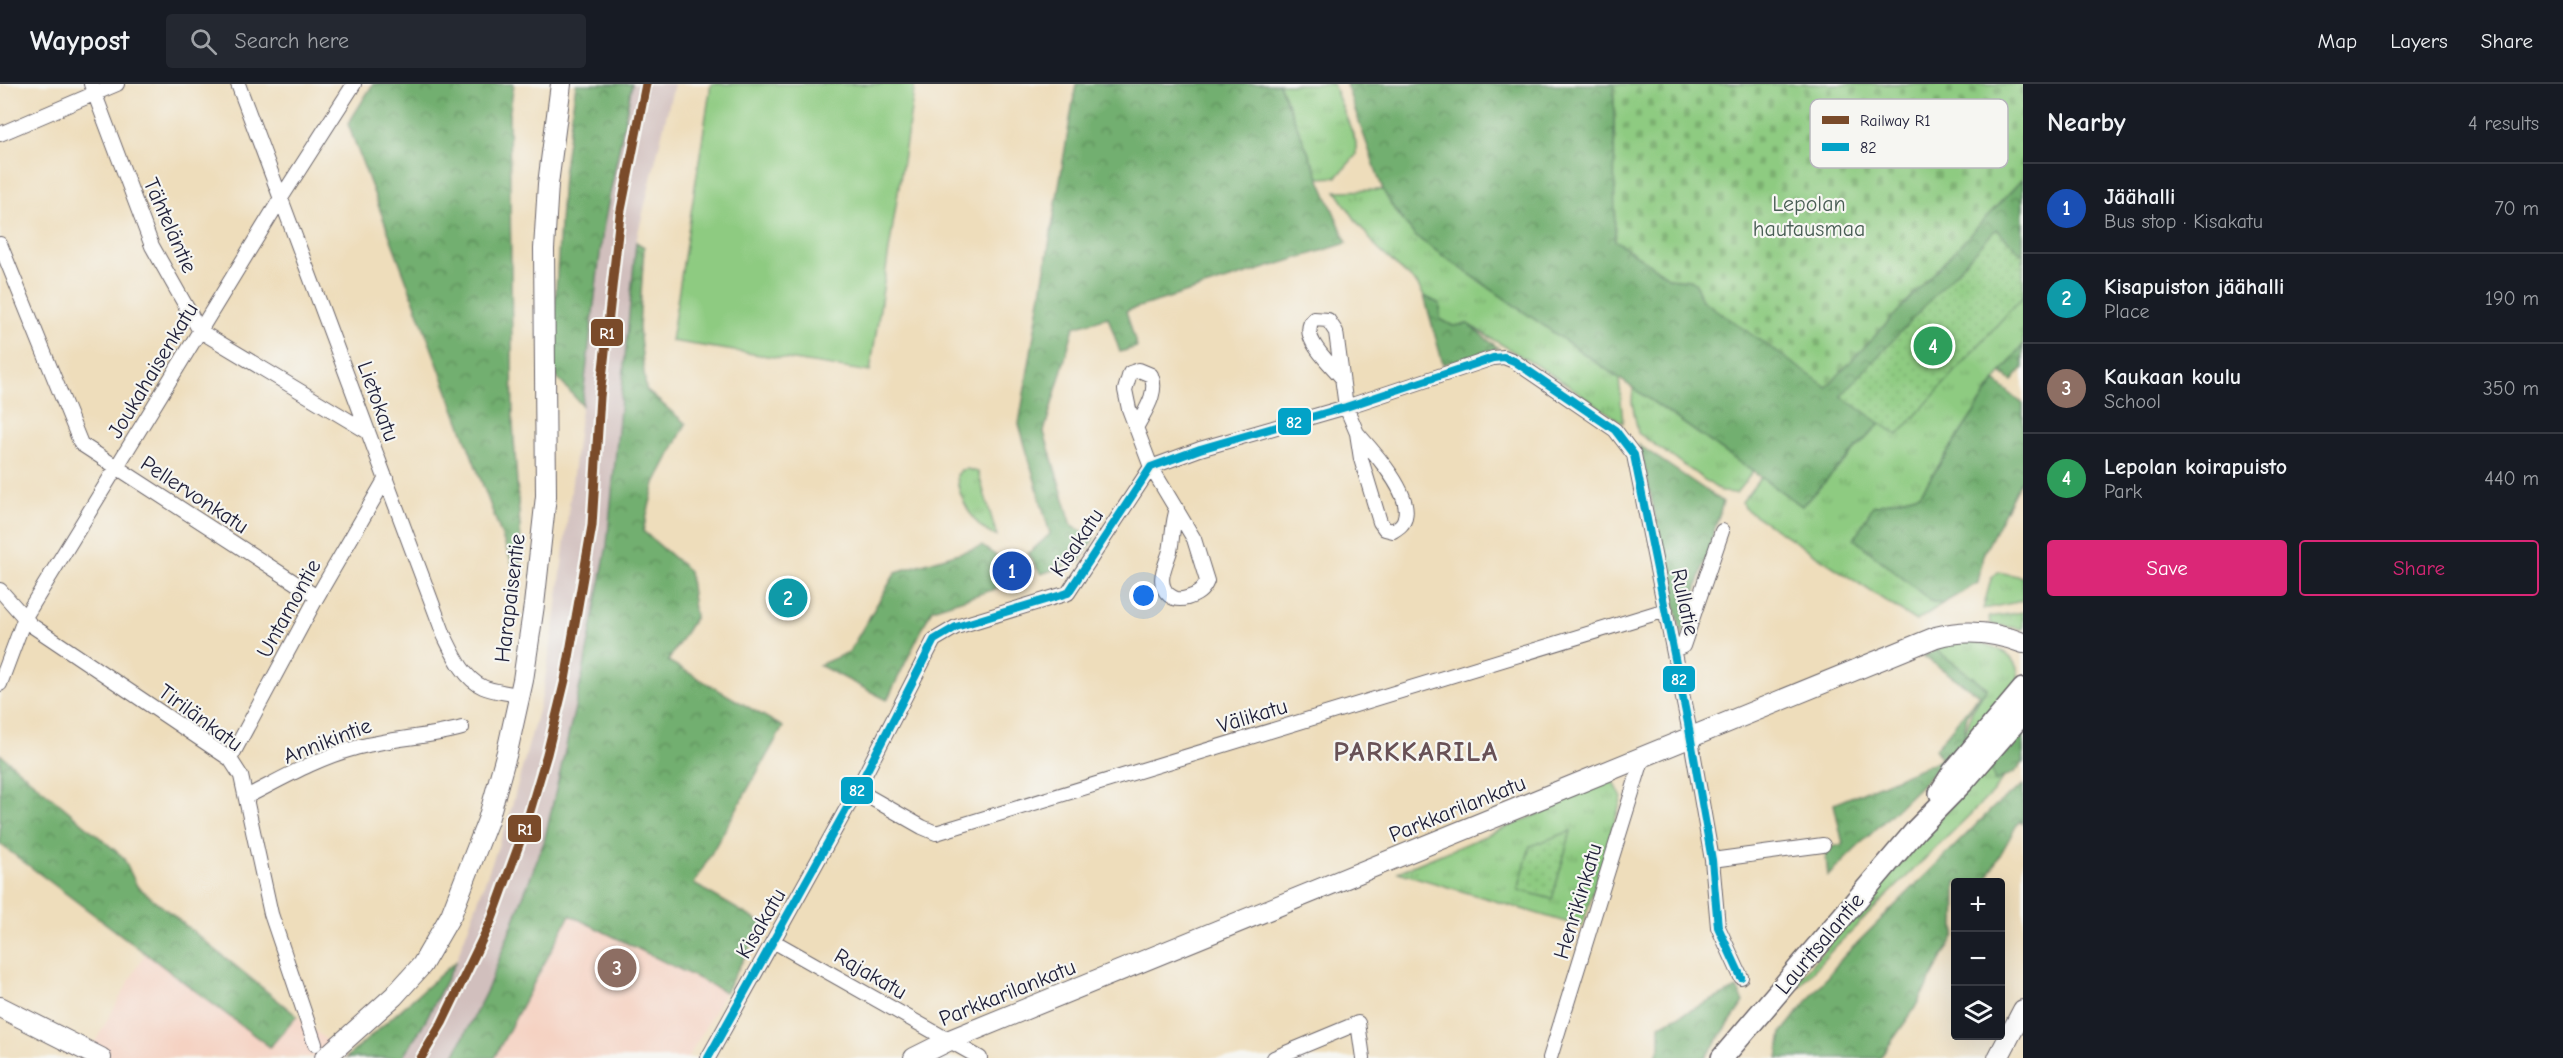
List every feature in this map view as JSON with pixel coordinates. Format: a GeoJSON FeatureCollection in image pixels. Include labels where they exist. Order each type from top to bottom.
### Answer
{"type":"FeatureCollection","features":[{"type":"Feature","properties":{"kind":"main road","name":"Lauritsalantie"},"geometry":{"type":"LineString","coordinates":[[1917,829],[1953,772],[2023,689]]}},
{"type":"Feature","properties":{"kind":"main road","name":"Lauritsalantie"},"geometry":{"type":"LineString","coordinates":[[1722,1058],[1917,829],[1965,780],[2023,713]]}},
{"type":"Feature","properties":{"kind":"street"},"geometry":{"type":"LineString","coordinates":[[0,134],[92,89],[117,84]]}},
{"type":"Feature","properties":{"kind":"street","name":"Lietokatu"},"geometry":{"type":"LineString","coordinates":[[238,84],[444,635],[467,673],[483,687],[520,696]]}},
{"type":"Feature","properties":{"kind":"street","name":"Joukahaisenkatu"},"geometry":{"type":"LineString","coordinates":[[0,684],[25,617],[281,198],[354,84]]}},
{"type":"Feature","properties":{"kind":"street","name":"Harapaisentie"},"geometry":{"type":"LineString","coordinates":[[320,1051],[394,996],[422,965],[452,915],[488,820],[507,752],[520,696],[534,605],[546,496],[544,249],[548,184],[561,84]]}},
{"type":"Feature","properties":{"kind":"street","name":"Tähteläntie"},"geometry":{"type":"LineString","coordinates":[[92,89],[152,246],[200,332]]}},
{"type":"Feature","properties":{"kind":"street","name":"Pellervonkatu"},"geometry":{"type":"LineString","coordinates":[[0,244],[81,444],[317,597]]}},
{"type":"Feature","properties":{"kind":"street"},"geometry":{"type":"LineString","coordinates":[[200,332],[368,432]]}},
{"type":"Feature","properties":{"kind":"street","name":"Rullatie"},"geometry":{"type":"LineString","coordinates":[[1346,407],[1493,358],[1504,357],[1514,361],[1615,430],[1634,455],[1666,610],[1678,648],[1690,738],[1712,860],[1718,927],[1741,976]]}},
{"type":"Feature","properties":{"kind":"street"},"geometry":{"type":"LineString","coordinates":[[1342,378],[1346,407],[1357,433],[1361,459],[1380,522],[1385,529],[1394,531],[1405,520],[1403,500],[1379,457],[1357,433]]}},
{"type":"Feature","properties":{"kind":"street"},"geometry":{"type":"LineString","coordinates":[[1151,467],[1200,449],[1346,407]]}},
{"type":"Feature","properties":{"kind":"street"},"geometry":{"type":"LineString","coordinates":[[1136,428],[1151,467],[1177,509],[1194,539],[1208,581],[1204,590],[1183,600],[1174,599],[1166,592],[1162,582],[1162,571],[1170,550],[1172,522],[1177,509]]}},
{"type":"Feature","properties":{"kind":"street","name":"Kisakatu"},"geometry":{"type":"LineString","coordinates":[[708,1058],[773,941],[794,908],[934,640],[956,627],[1068,593],[1151,467]]}},
{"type":"Feature","properties":{"kind":"street","name":"Untamontie"},"geometry":{"type":"LineString","coordinates":[[230,759],[317,597],[386,478]]}},
{"type":"Feature","properties":{"kind":"street"},"geometry":{"type":"LineString","coordinates":[[1678,648],[1722,531]]}},
{"type":"Feature","properties":{"kind":"street","name":"Tirilänkatu"},"geometry":{"type":"LineString","coordinates":[[0,590],[31,625],[230,759],[241,777],[271,914],[320,1051]]}},
{"type":"Feature","properties":{"kind":"street","name":"Välikatu"},"geometry":{"type":"LineString","coordinates":[[857,790],[922,827],[936,832],[1666,610]]}},
{"type":"Feature","properties":{"kind":"street","name":"Parkkarilankatu"},"geometry":{"type":"LineString","coordinates":[[914,1058],[950,1040],[1947,634],[1958,631],[1988,633],[2023,643]]}},
{"type":"Feature","properties":{"kind":"street","name":"Annikintie"},"geometry":{"type":"LineString","coordinates":[[246,797],[349,749],[462,728]]}},
{"type":"Feature","properties":{"kind":"street","name":"Henrikinkatu"},"geometry":{"type":"LineString","coordinates":[[1551,1058],[1643,757]]}},
{"type":"Feature","properties":{"kind":"street"},"geometry":{"type":"LineString","coordinates":[[1712,860],[1823,845]]}},
{"type":"Feature","properties":{"kind":"street","name":"Rajakatu"},"geometry":{"type":"LineString","coordinates":[[773,941],[980,1058]]}},
{"type":"Feature","properties":{"kind":"street"},"geometry":{"type":"LineString","coordinates":[[0,1007],[101,1058]]}},
{"type":"Feature","properties":{"kind":"street"},"geometry":{"type":"LineString","coordinates":[[1998,1058],[2023,1010]]}},
{"type":"Feature","properties":{"kind":"street"},"geometry":{"type":"LineString","coordinates":[[1274,1058],[1358,1023],[1362,1058]]}},
{"type":"Feature","properties":{"kind":"shaded area"},"geometry":{"type":"Polygon","coordinates":[[[632,84],[674,84],[636,242],[607,545],[584,668],[544,842],[488,988],[453,1058],[402,1058],[422,1027],[456,961],[509,816],[542,696],[555,621],[603,229],[632,84]]]}},
{"type":"Feature","properties":{"kind":"shaded area"},"geometry":{"type":"Polygon","coordinates":[[[544,842],[750,948],[688,1058],[453,1058],[488,988],[544,842]]]}},
{"type":"Feature","properties":{"kind":"shaded area"},"geometry":{"type":"Polygon","coordinates":[[[145,953],[270,1047],[297,1016],[347,1057],[86,1058],[145,953]]]}},
{"type":"Feature","properties":{"kind":"green space"},"geometry":{"type":"Polygon","coordinates":[[[373,84],[514,84],[509,116],[513,423],[521,543],[519,582],[348,124],[373,84]]]}},
{"type":"Feature","properties":{"kind":"green space"},"geometry":{"type":"Polygon","coordinates":[[[576,84],[632,84],[603,229],[582,405],[551,371],[563,175],[576,84]]]}},
{"type":"Feature","properties":{"kind":"green space"},"geometry":{"type":"Polygon","coordinates":[[[711,84],[915,84],[870,372],[671,341],[711,84]]]}},
{"type":"Feature","properties":{"kind":"green space"},"geometry":{"type":"Polygon","coordinates":[[[1076,84],[1279,84],[1347,243],[1126,311],[1137,347],[1120,352],[1108,317],[1074,327],[1044,432],[1072,526],[1094,538],[1080,561],[1041,574],[1028,554],[1050,534],[1019,424],[1076,84]]]}},
{"type":"Feature","properties":{"kind":"green space"},"geometry":{"type":"Polygon","coordinates":[[[1279,84],[1333,84],[1356,142],[1356,155],[1337,177],[1319,178],[1279,84]]]}},
{"type":"Feature","properties":{"kind":"green space"},"geometry":{"type":"Polygon","coordinates":[[[1346,84],[1614,84],[1615,240],[1670,278],[1691,280],[1696,284],[1702,300],[1989,215],[2023,178],[2023,272],[1802,506],[1415,236],[1383,190],[1346,84]]]}},
{"type":"Feature","properties":{"kind":"green space","name":"Lepolan hautausmaa"},"geometry":{"type":"Polygon","coordinates":[[[1614,84],[2023,84],[2023,178],[1827,387],[1702,300],[1696,284],[1691,280],[1670,278],[1615,240],[1614,84]]]}},
{"type":"Feature","properties":{"kind":"green space"},"geometry":{"type":"Polygon","coordinates":[[[1383,190],[1415,236],[1619,378],[1623,423],[1565,383],[1468,324],[1453,326],[1440,319],[1439,304],[1424,296],[1417,284],[1379,250],[1336,191],[1383,190]]]}},
{"type":"Feature","properties":{"kind":"green space"},"geometry":{"type":"Polygon","coordinates":[[[1996,229],[2023,255],[2023,296],[1898,435],[1841,396],[1996,229]]]}},
{"type":"Feature","properties":{"kind":"green space"},"geometry":{"type":"Polygon","coordinates":[[[636,242],[644,247],[639,328],[646,390],[686,424],[655,483],[643,531],[689,571],[695,617],[668,661],[783,727],[694,884],[763,924],[725,992],[570,915],[494,1058],[453,1058],[488,988],[544,842],[584,668],[607,545],[636,242]]]}},
{"type":"Feature","properties":{"kind":"green space"},"geometry":{"type":"Polygon","coordinates":[[[2023,272],[2023,345],[1995,381],[1920,494],[1873,506],[1930,601],[1942,604],[1916,621],[1744,508],[1742,502],[1761,477],[1802,506],[2023,272]]]}},
{"type":"Feature","properties":{"kind":"green space"},"geometry":{"type":"Polygon","coordinates":[[[1424,296],[1440,304],[1440,319],[1453,326],[1468,324],[1498,348],[1443,364],[1424,296]]]}},
{"type":"Feature","properties":{"kind":"green space"},"geometry":{"type":"Polygon","coordinates":[[[2023,345],[2023,368],[2012,381],[2001,373],[2023,345]]]}},
{"type":"Feature","properties":{"kind":"green space"},"geometry":{"type":"Polygon","coordinates":[[[1995,381],[2023,404],[2023,476],[1983,555],[1978,583],[1942,604],[1931,601],[1854,539],[1873,506],[1920,494],[1995,381]]]}},
{"type":"Feature","properties":{"kind":"green space"},"geometry":{"type":"Polygon","coordinates":[[[1633,388],[1753,472],[1736,493],[1722,492],[1638,433],[1632,402],[1633,388]]]}},
{"type":"Feature","properties":{"kind":"green space"},"geometry":{"type":"Polygon","coordinates":[[[1639,445],[1723,502],[1682,636],[1643,461],[1639,445]]]}},
{"type":"Feature","properties":{"kind":"green space"},"geometry":{"type":"Polygon","coordinates":[[[961,470],[978,472],[997,536],[989,533],[975,520],[964,502],[957,475],[961,470]]]}},
{"type":"Feature","properties":{"kind":"green space"},"geometry":{"type":"Polygon","coordinates":[[[982,546],[998,557],[1011,584],[932,609],[887,700],[819,665],[849,652],[896,572],[982,546]]]}},
{"type":"Feature","properties":{"kind":"green space"},"geometry":{"type":"Polygon","coordinates":[[[1998,572],[2023,577],[2023,601],[1983,609],[1991,579],[1998,572]]]}},
{"type":"Feature","properties":{"kind":"green space"},"geometry":{"type":"Polygon","coordinates":[[[2023,612],[2023,629],[1990,624],[1989,617],[2023,612]]]}},
{"type":"Feature","properties":{"kind":"green space"},"geometry":{"type":"Polygon","coordinates":[[[1967,640],[1994,647],[2010,657],[2018,673],[2018,684],[1963,744],[1971,713],[1987,688],[1936,650],[1950,642],[1967,640]]]}},
{"type":"Feature","properties":{"kind":"green space"},"geometry":{"type":"Polygon","coordinates":[[[1936,650],[1987,688],[1967,714],[1963,744],[1828,876],[1825,849],[1843,844],[1834,804],[1942,759],[1935,749],[1979,695],[1923,656],[1936,650]]]}},
{"type":"Feature","properties":{"kind":"green space"},"geometry":{"type":"Polygon","coordinates":[[[2023,723],[2023,763],[2015,772],[1995,782],[1989,763],[2023,723]]]}},
{"type":"Feature","properties":{"kind":"green space"},"geometry":{"type":"Polygon","coordinates":[[[0,754],[123,857],[137,886],[297,1016],[270,1047],[0,844],[0,754]]]}},
{"type":"Feature","properties":{"kind":"green space"},"geometry":{"type":"Polygon","coordinates":[[[1989,763],[1995,781],[2004,777],[1994,791],[1835,947],[1799,986],[1797,981],[1989,763]]]}},
{"type":"Feature","properties":{"kind":"green space"},"geometry":{"type":"Polygon","coordinates":[[[1612,778],[1622,798],[1582,927],[1398,872],[1548,810],[1557,800],[1612,778]]]}},
{"type":"Feature","properties":{"kind":"green space"},"geometry":{"type":"Polygon","coordinates":[[[2023,785],[2023,824],[2019,821],[1987,878],[1951,878],[1951,942],[1913,1011],[1880,1058],[1778,1058],[1782,1032],[1844,956],[1996,805],[2023,785]]]}},
{"type":"Feature","properties":{"kind":"green space"},"geometry":{"type":"Polygon","coordinates":[[[1571,831],[1552,899],[1518,890],[1530,846],[1571,831]]]}},
{"type":"Feature","properties":{"kind":"green space"},"geometry":{"type":"Polygon","coordinates":[[[456,961],[422,1027],[402,1058],[346,1058],[456,961]]]}},
{"type":"Feature","properties":{"kind":"green space"},"geometry":{"type":"Polygon","coordinates":[[[1737,988],[1744,1002],[1705,1058],[1655,1058],[1660,1048],[1660,1025],[1737,988]]]}},
{"type":"Feature","properties":{"kind":"rail line","name":"R1"},"geometry":{"type":"LineString","coordinates":[[421,1058],[442,1023],[492,919],[525,828],[547,754],[565,680],[592,526],[600,397],[620,215],[646,84]]}},
{"type":"Feature","properties":{"kind":"transit line","name":"82"},"geometry":{"type":"LineString","coordinates":[[708,1058],[857,790],[934,640],[956,627],[1068,593],[1151,467],[1200,449],[1346,407],[1493,358],[1504,357],[1514,361],[1615,430],[1634,455],[1688,723],[1712,860],[1718,927],[1741,977]]}},
{"type":"Feature","properties":{"kind":"place","name":"Lepolan koirapuisto"},"geometry":{"type":"Point","coordinates":[1933,346]}},
{"type":"Feature","properties":{"kind":"place","name":"Jäähalli"},"geometry":{"type":"Point","coordinates":[1012,571]}},
{"type":"Feature","properties":{"kind":"place","name":"Kisapuiston jäähalli"},"geometry":{"type":"Point","coordinates":[788,598]}},
{"type":"Feature","properties":{"kind":"place","name":"Kaukaan koulu"},"geometry":{"type":"Point","coordinates":[617,968]}},
{"type":"Feature","properties":{"kind":"district","name":"PARKKARILA"},"geometry":{"type":"Point","coordinates":[1416,751]}}]}
